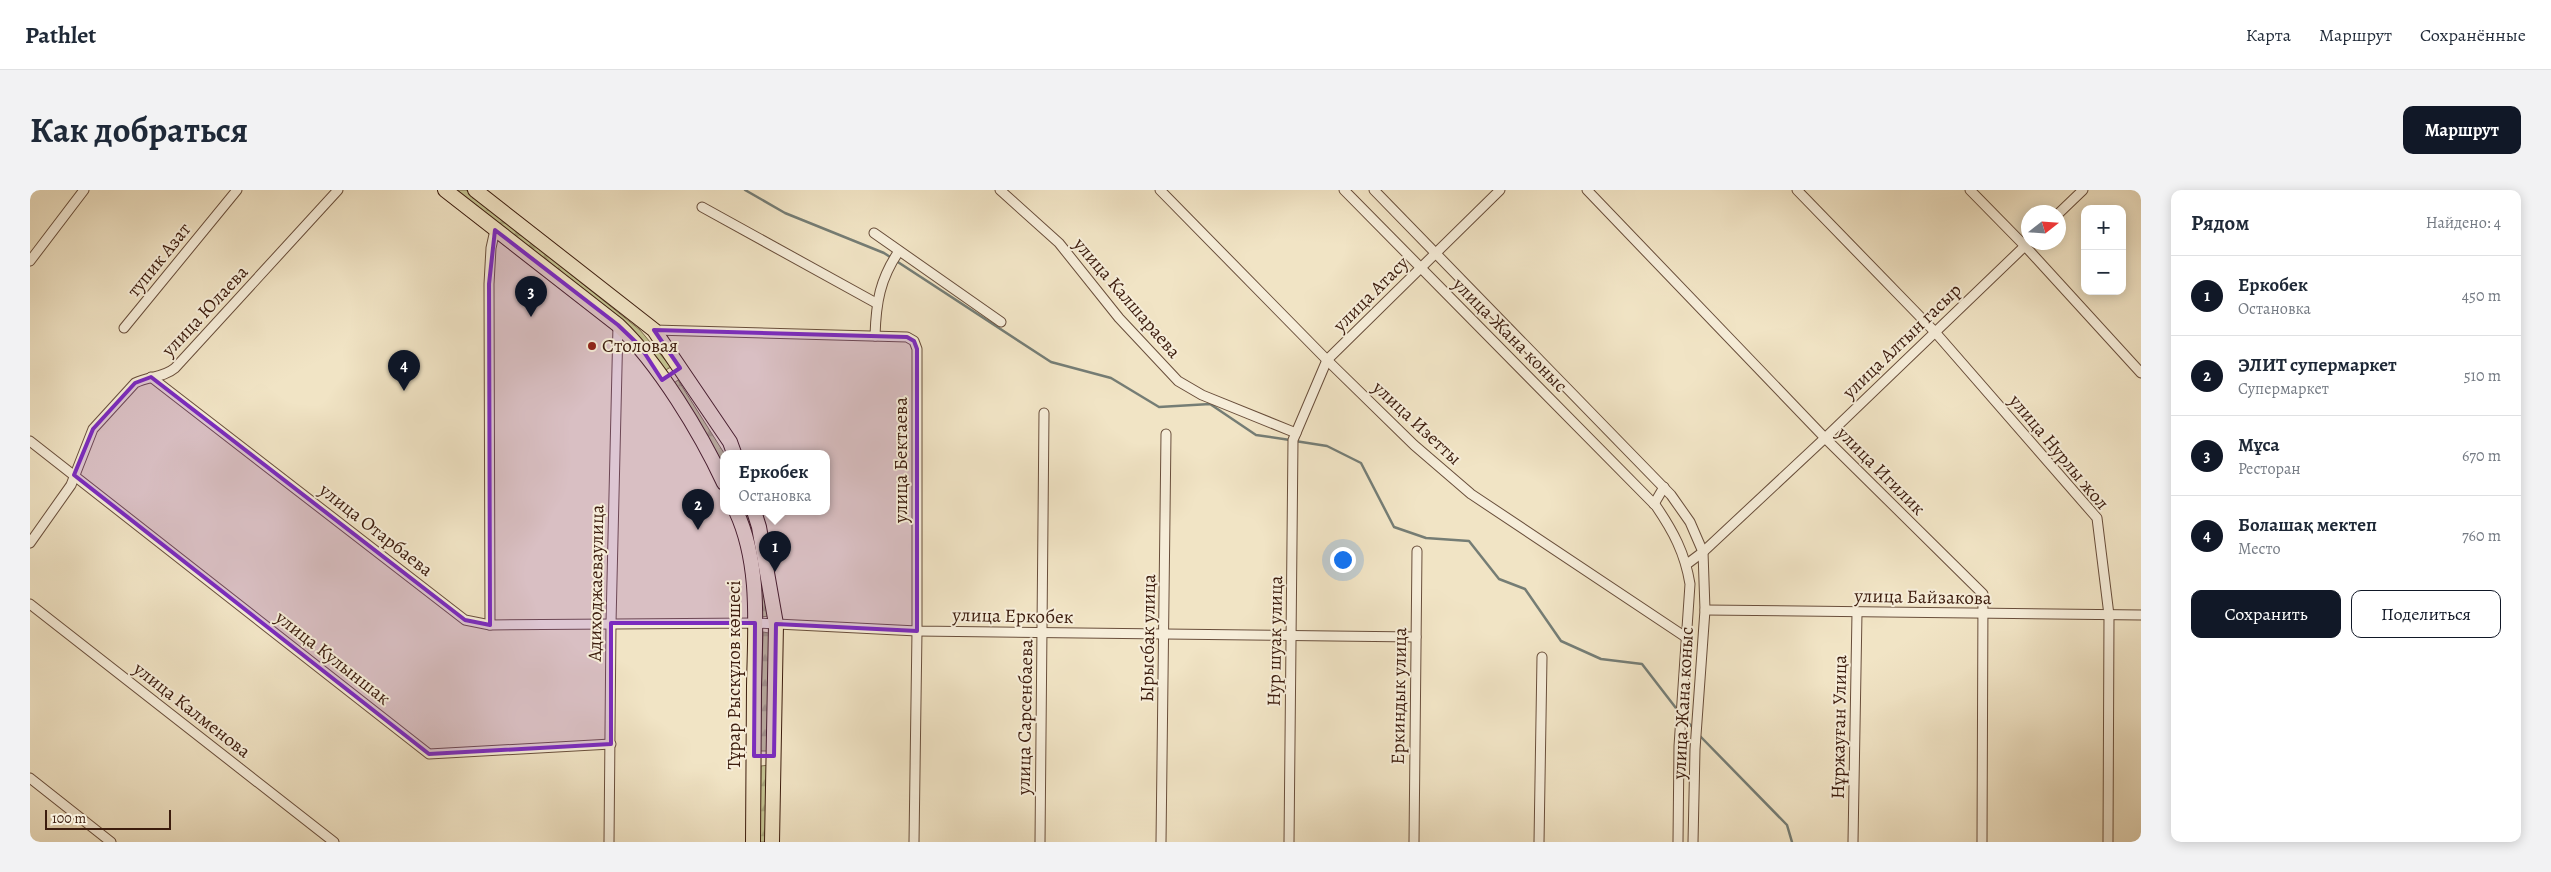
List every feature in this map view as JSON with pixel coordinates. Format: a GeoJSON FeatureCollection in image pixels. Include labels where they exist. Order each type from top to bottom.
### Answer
{"type":"FeatureCollection","features":[{"type":"Feature","properties":{"kind":"main road"},"geometry":{"type":"LineString","coordinates":[[445,190],[618,325],[640,346],[707,447],[720,475]]}},
{"type":"Feature","properties":{"kind":"main road"},"geometry":{"type":"LineString","coordinates":[[476,190],[654,330],[730,442],[733,450]]}},
{"type":"Feature","properties":{"kind":"main road"},"geometry":{"type":"LineString","coordinates":[[662,380],[680,368]]}},
{"type":"Feature","properties":{"kind":"main road","name":"Тұрар Рыскұлов көшесі"},"geometry":{"type":"LineString","coordinates":[[738,515],[746,532],[754,574],[753,842]]}},
{"type":"Feature","properties":{"kind":"main road","name":"Тұрар Рыскұлов көшесі"},"geometry":{"type":"LineString","coordinates":[[755,515],[776,624],[772,842]]}},
{"type":"Feature","properties":{"kind":"main road"},"geometry":{"type":"LineString","coordinates":[[754,756],[774,756]]}},
{"type":"Feature","properties":{"kind":"street"},"geometry":{"type":"LineString","coordinates":[[30,261],[84,190]]}},
{"type":"Feature","properties":{"kind":"street","name":"тупик Азат"},"geometry":{"type":"LineString","coordinates":[[124,328],[237,190]]}},
{"type":"Feature","properties":{"kind":"street","name":"улица Юлаева"},"geometry":{"type":"LineString","coordinates":[[30,543],[71,485],[94,429],[135,383],[151,377],[162,376],[175,368],[338,190]]}},
{"type":"Feature","properties":{"kind":"street","name":"улица Калшараева"},"geometry":{"type":"LineString","coordinates":[[1000,190],[1059,243],[1119,318],[1178,381],[1202,395],[1295,436]]}},
{"type":"Feature","properties":{"kind":"street","name":"улица Изетты"},"geometry":{"type":"LineString","coordinates":[[1160,190],[1327,360],[1414,445],[1471,494],[1687,638]]}},
{"type":"Feature","properties":{"kind":"street","name":"улица Жана коныс"},"geometry":{"type":"LineString","coordinates":[[1344,190],[1654,504],[1676,534],[1687,564],[1690,584],[1680,746],[1678,842]]}},
{"type":"Feature","properties":{"kind":"street","name":"улица Жана коныс"},"geometry":{"type":"LineString","coordinates":[[1374,190],[1664,487],[1690,522],[1703,552],[1705,610],[1695,749],[1693,842]]}},
{"type":"Feature","properties":{"kind":"street","name":"улица Атасу"},"geometry":{"type":"LineString","coordinates":[[1295,436],[1327,360],[1500,190]]}},
{"type":"Feature","properties":{"kind":"street","name":"улица Игилик"},"geometry":{"type":"LineString","coordinates":[[1587,190],[1825,438],[1983,594],[1982,842]]}},
{"type":"Feature","properties":{"kind":"street","name":"улица Нурлы жол"},"geometry":{"type":"LineString","coordinates":[[1797,190],[1935,332],[2097,518],[2109,615],[2108,842]]}},
{"type":"Feature","properties":{"kind":"street"},"geometry":{"type":"LineString","coordinates":[[1970,190],[2021,238]]}},
{"type":"Feature","properties":{"kind":"street"},"geometry":{"type":"LineString","coordinates":[[2066,206],[2083,190]]}},
{"type":"Feature","properties":{"kind":"street"},"geometry":{"type":"LineString","coordinates":[[702,207],[876,303]]}},
{"type":"Feature","properties":{"kind":"street"},"geometry":{"type":"LineString","coordinates":[[490,625],[489,284],[491,248],[495,230]]}},
{"type":"Feature","properties":{"kind":"street"},"geometry":{"type":"LineString","coordinates":[[874,233],[1001,322]]}},
{"type":"Feature","properties":{"kind":"street","name":"улица Алтын гасыр"},"geometry":{"type":"LineString","coordinates":[[1687,564],[1703,552],[1825,438],[2021,250]]}},
{"type":"Feature","properties":{"kind":"street"},"geometry":{"type":"LineString","coordinates":[[2032,250],[2141,374]]}},
{"type":"Feature","properties":{"kind":"street"},"geometry":{"type":"LineString","coordinates":[[875,336],[876,303],[886,272],[900,251]]}},
{"type":"Feature","properties":{"kind":"street","name":"Адиходжаеваулица"},"geometry":{"type":"LineString","coordinates":[[609,842],[611,623],[618,325]]}},
{"type":"Feature","properties":{"kind":"street","name":"улица Бектаева"},"geometry":{"type":"LineString","coordinates":[[654,330],[907,336],[914,341],[918,349],[914,842]]}},
{"type":"Feature","properties":{"kind":"street","name":"улица Отарбаева"},"geometry":{"type":"LineString","coordinates":[[151,377],[465,620],[490,625],[611,623]]}},
{"type":"Feature","properties":{"kind":"street","name":"улица Сарсенбаева"},"geometry":{"type":"LineString","coordinates":[[1040,842],[1044,413]]}},
{"type":"Feature","properties":{"kind":"street","name":"Ырысбак улица"},"geometry":{"type":"LineString","coordinates":[[1161,842],[1166,434]]}},
{"type":"Feature","properties":{"kind":"street","name":"Нур шуак улица"},"geometry":{"type":"LineString","coordinates":[[1289,842],[1295,436]]}},
{"type":"Feature","properties":{"kind":"street","name":"улица Кулыншак"},"geometry":{"type":"LineString","coordinates":[[30,441],[429,754],[611,744]]}},
{"type":"Feature","properties":{"kind":"street"},"geometry":{"type":"LineString","coordinates":[[1654,504],[1664,487]]}},
{"type":"Feature","properties":{"kind":"street","name":"Еркиндык улица"},"geometry":{"type":"LineString","coordinates":[[1414,842],[1417,551]]}},
{"type":"Feature","properties":{"kind":"street","name":"улица Калменова"},"geometry":{"type":"LineString","coordinates":[[30,604],[334,842]]}},
{"type":"Feature","properties":{"kind":"street","name":"улица Байзакова"},"geometry":{"type":"LineString","coordinates":[[1705,610],[2141,615]]}},
{"type":"Feature","properties":{"kind":"street","name":"Нұржауған Улица"},"geometry":{"type":"LineString","coordinates":[[1853,842],[1857,613]]}},
{"type":"Feature","properties":{"kind":"street","name":"улица Еркобек"},"geometry":{"type":"LineString","coordinates":[[611,623],[755,623],[917,631],[1416,637]]}},
{"type":"Feature","properties":{"kind":"street"},"geometry":{"type":"LineString","coordinates":[[1539,842],[1542,657]]}},
{"type":"Feature","properties":{"kind":"street"},"geometry":{"type":"LineString","coordinates":[[30,778],[111,842]]}},
{"type":"Feature","properties":{"kind":"highlighted area"},"geometry":{"type":"Polygon","coordinates":[[[495,230],[618,325],[640,346],[662,380],[680,368],[654,330],[907,337],[914,341],[917,349],[917,631],[776,624],[774,756],[754,756],[755,623],[611,623],[611,744],[429,754],[74,475],[93,429],[135,383],[151,377],[465,620],[490,625],[489,284],[495,230]]]}},
{"type":"Feature","properties":{"kind":"green space"},"geometry":{"type":"Polygon","coordinates":[[[456,190],[466,190],[640,330],[671,367],[664,371],[637,334],[456,190]]]}},
{"type":"Feature","properties":{"kind":"green space"},"geometry":{"type":"Polygon","coordinates":[[[678,380],[722,450],[720,450],[720,459],[674,383],[678,380]]]}},
{"type":"Feature","properties":{"kind":"green space"},"geometry":{"type":"Polygon","coordinates":[[[744,515],[749,515],[754,529],[769,616],[761,617],[744,515]]]}},
{"type":"Feature","properties":{"kind":"green space"},"geometry":{"type":"Polygon","coordinates":[[[763,632],[769,633],[768,751],[760,751],[763,632]]]}},
{"type":"Feature","properties":{"kind":"green space"},"geometry":{"type":"Polygon","coordinates":[[[769,765],[768,842],[760,842],[761,766],[769,765]]]}},
{"type":"Feature","properties":{"kind":"waterway"},"geometry":{"type":"LineString","coordinates":[[745,190],[785,213],[884,253],[1051,362],[1111,378],[1159,407],[1210,404],[1256,435],[1290,440]]}},
{"type":"Feature","properties":{"kind":"waterway"},"geometry":{"type":"LineString","coordinates":[[1295,441],[1327,446],[1361,463],[1394,527],[1426,538],[1469,541],[1499,579],[1525,589],[1561,641],[1601,659],[1642,664],[1679,712]]}},
{"type":"Feature","properties":{"kind":"waterway"},"geometry":{"type":"LineString","coordinates":[[1684,718],[1694,729]]}},
{"type":"Feature","properties":{"kind":"waterway"},"geometry":{"type":"LineString","coordinates":[[1699,735],[1787,825],[1792,842]]}},
{"type":"Feature","properties":{"kind":"place","name":"Мұса"},"geometry":{"type":"Point","coordinates":[531,317]}},
{"type":"Feature","properties":{"kind":"place","name":"Столовая"},"geometry":{"type":"Point","coordinates":[592,346]}},
{"type":"Feature","properties":{"kind":"place","name":"Болашақ мектеп"},"geometry":{"type":"Point","coordinates":[404,391]}},
{"type":"Feature","properties":{"kind":"place","name":"ЭЛИТ супермаркет"},"geometry":{"type":"Point","coordinates":[698,530]}},
{"type":"Feature","properties":{"kind":"place","name":"Еркобек"},"geometry":{"type":"Point","coordinates":[775,572]}}]}
